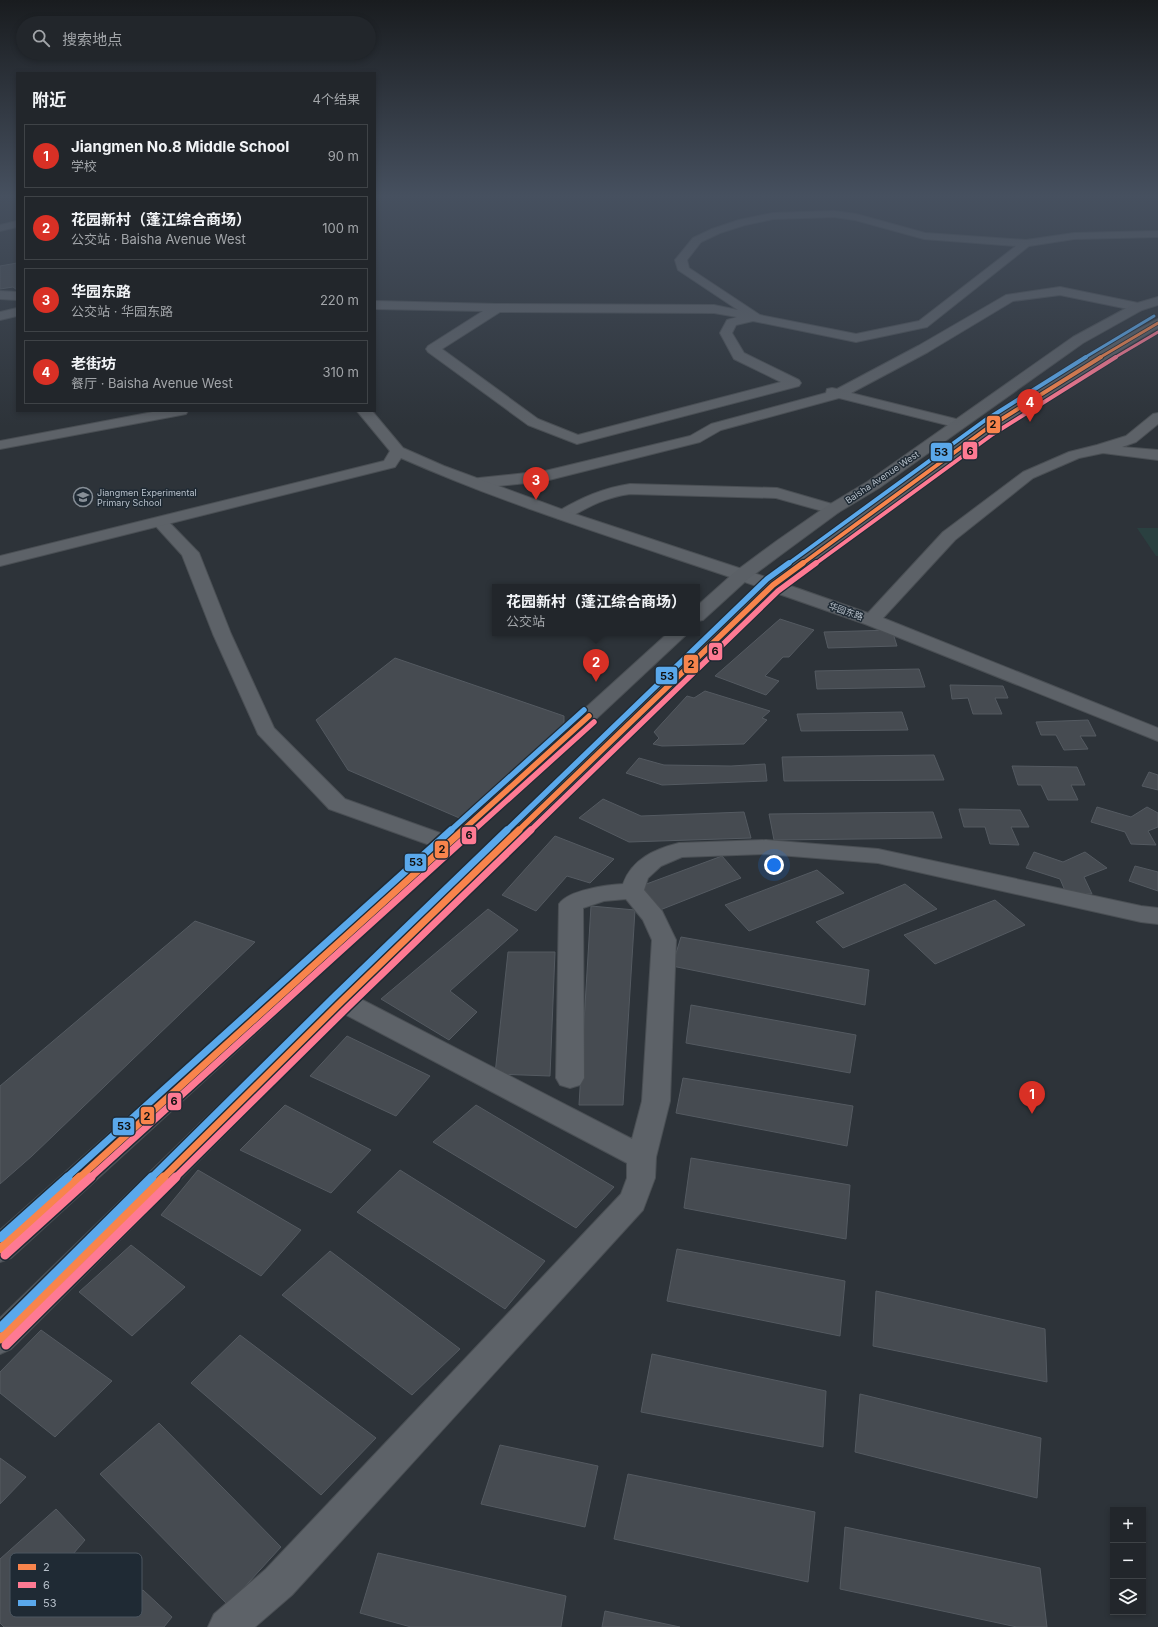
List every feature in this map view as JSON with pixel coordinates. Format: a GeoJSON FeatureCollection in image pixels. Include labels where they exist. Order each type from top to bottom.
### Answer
{"type":"FeatureCollection","features":[{"type":"Feature","properties":{"kind":"main road","name":"Baisha Avenue West"},"geometry":{"type":"LineString","coordinates":[[700,613],[742,575],[833,509],[873,485],[1078,340],[1138,307],[1158,301]]}},
{"type":"Feature","properties":{"kind":"main road"},"geometry":{"type":"LineString","coordinates":[[0,1339],[342,1001],[773,585],[989,427],[1126,341],[1158,324]]}},
{"type":"Feature","properties":{"kind":"main road"},"geometry":{"type":"LineString","coordinates":[[0,1249],[449,844],[676,636]]}},
{"type":"Feature","properties":{"kind":"street"},"geometry":{"type":"LineString","coordinates":[[690,274],[755,316]]}},
{"type":"Feature","properties":{"kind":"street"},"geometry":{"type":"LineString","coordinates":[[376,305],[497,308],[714,309],[755,316],[856,338],[922,324],[986,274]]}},
{"type":"Feature","properties":{"kind":"street"},"geometry":{"type":"LineString","coordinates":[[479,483],[545,476],[687,441],[695,439],[716,427],[838,394],[924,349],[1010,298],[1060,291],[1138,307]]}},
{"type":"Feature","properties":{"kind":"street"},"geometry":{"type":"LineString","coordinates":[[0,295],[16,296]]}},
{"type":"Feature","properties":{"kind":"street"},"geometry":{"type":"LineString","coordinates":[[497,308],[432,349],[533,422],[577,440],[794,383]]}},
{"type":"Feature","properties":{"kind":"street"},"geometry":{"type":"LineString","coordinates":[[0,316],[16,312]]}},
{"type":"Feature","properties":{"kind":"street"},"geometry":{"type":"LineString","coordinates":[[755,316],[731,323],[726,333],[739,356],[794,383],[959,424]]}},
{"type":"Feature","properties":{"kind":"street"},"geometry":{"type":"LineString","coordinates":[[0,445],[176,412]]}},
{"type":"Feature","properties":{"kind":"street","name":"华园东路"},"geometry":{"type":"LineString","coordinates":[[365,412],[398,451],[439,469],[563,515],[773,585],[871,620],[1158,735]]}},
{"type":"Feature","properties":{"kind":"street"},"geometry":{"type":"LineString","coordinates":[[871,620],[949,536],[1028,475],[1074,455],[1101,449],[1131,439],[1158,417]]}},
{"type":"Feature","properties":{"kind":"street"},"geometry":{"type":"LineString","coordinates":[[1101,449],[1158,455]]}},
{"type":"Feature","properties":{"kind":"street"},"geometry":{"type":"LineString","coordinates":[[0,561],[390,464],[398,451]]}},
{"type":"Feature","properties":{"kind":"street"},"geometry":{"type":"LineString","coordinates":[[563,515],[600,494],[630,489],[777,493],[833,509]]}},
{"type":"Feature","properties":{"kind":"street"},"geometry":{"type":"LineString","coordinates":[[160,522],[190,553],[222,634],[264,730],[337,804],[449,844]]}},
{"type":"Feature","properties":{"kind":"street"},"geometry":{"type":"LineString","coordinates":[[632,891],[638,875],[653,861],[679,850],[766,847],[878,856],[1035,892],[1141,914],[1158,916]]}},
{"type":"Feature","properties":{"kind":"street"},"geometry":{"type":"LineString","coordinates":[[570,1078],[571,904],[602,893],[632,891]]}},
{"type":"Feature","properties":{"kind":"street"},"geometry":{"type":"LineString","coordinates":[[227,1627],[279,1582],[633,1202],[641,1178],[642,1157],[656,1101],[664,940],[654,917],[632,891]]}},
{"type":"Feature","properties":{"kind":"street"},"geometry":{"type":"LineString","coordinates":[[342,1001],[642,1157]]}},
{"type":"Feature","properties":{"kind":"green space"},"geometry":{"type":"Polygon","coordinates":[[[1137,528],[1158,528],[1158,556],[1156,556],[1137,528]]]}},
{"type":"Feature","properties":{"kind":"building"},"geometry":{"type":"Polygon","coordinates":[[[0,274],[16,274],[16,289],[13,287],[0,289],[0,274]]]}},
{"type":"Feature","properties":{"kind":"building"},"geometry":{"type":"Polygon","coordinates":[[[780,619],[814,630],[789,657],[783,657],[765,676],[779,681],[766,695],[715,676],[780,619]]]}},
{"type":"Feature","properties":{"kind":"building"},"geometry":{"type":"Polygon","coordinates":[[[892,630],[897,646],[828,648],[824,632],[892,630]]]}},
{"type":"Feature","properties":{"kind":"building"},"geometry":{"type":"Polygon","coordinates":[[[395,658],[564,716],[564,733],[556,740],[546,739],[464,820],[348,770],[316,720],[395,658]]]}},
{"type":"Feature","properties":{"kind":"building"},"geometry":{"type":"Polygon","coordinates":[[[919,669],[925,687],[817,689],[815,671],[919,669]]]}},
{"type":"Feature","properties":{"kind":"building"},"geometry":{"type":"Polygon","coordinates":[[[950,685],[1003,686],[1008,698],[995,698],[1002,714],[973,714],[968,698],[952,699],[950,685]]]}},
{"type":"Feature","properties":{"kind":"building"},"geometry":{"type":"Polygon","coordinates":[[[705,691],[770,711],[762,718],[767,720],[744,744],[662,746],[653,744],[659,738],[654,732],[687,696],[694,698],[705,691]]]}},
{"type":"Feature","properties":{"kind":"building"},"geometry":{"type":"Polygon","coordinates":[[[902,712],[908,730],[801,731],[797,714],[902,712]]]}},
{"type":"Feature","properties":{"kind":"building"},"geometry":{"type":"Polygon","coordinates":[[[1088,720],[1096,736],[1080,736],[1088,749],[1064,750],[1056,735],[1041,735],[1036,722],[1088,720]]]}},
{"type":"Feature","properties":{"kind":"building"},"geometry":{"type":"Polygon","coordinates":[[[934,755],[944,780],[784,781],[782,757],[934,755]]]}},
{"type":"Feature","properties":{"kind":"building"},"geometry":{"type":"Polygon","coordinates":[[[639,758],[664,765],[731,766],[765,764],[767,781],[662,785],[626,773],[639,758]]]}},
{"type":"Feature","properties":{"kind":"building"},"geometry":{"type":"Polygon","coordinates":[[[1012,766],[1077,767],[1085,785],[1071,785],[1078,800],[1048,800],[1041,785],[1018,785],[1012,766]]]}},
{"type":"Feature","properties":{"kind":"building"},"geometry":{"type":"Polygon","coordinates":[[[1149,772],[1158,775],[1158,790],[1142,786],[1149,772]]]}},
{"type":"Feature","properties":{"kind":"building"},"geometry":{"type":"Polygon","coordinates":[[[603,799],[641,816],[744,812],[751,838],[629,842],[579,818],[603,799]]]}},
{"type":"Feature","properties":{"kind":"building"},"geometry":{"type":"Polygon","coordinates":[[[1097,807],[1131,817],[1147,807],[1158,813],[1158,827],[1148,831],[1156,845],[1131,844],[1125,832],[1091,822],[1097,807]]]}},
{"type":"Feature","properties":{"kind":"building"},"geometry":{"type":"Polygon","coordinates":[[[959,809],[1020,810],[1029,827],[1011,827],[1019,845],[990,844],[985,827],[964,827],[959,809]]]}},
{"type":"Feature","properties":{"kind":"building"},"geometry":{"type":"Polygon","coordinates":[[[933,812],[942,838],[774,840],[769,814],[933,812]]]}},
{"type":"Feature","properties":{"kind":"building"},"geometry":{"type":"Polygon","coordinates":[[[555,836],[614,859],[590,883],[567,876],[536,911],[502,895],[555,836]]]}},
{"type":"Feature","properties":{"kind":"building"},"geometry":{"type":"Polygon","coordinates":[[[1034,852],[1063,862],[1085,852],[1107,868],[1084,877],[1092,894],[1066,893],[1060,879],[1026,868],[1034,852]]]}},
{"type":"Feature","properties":{"kind":"building"},"geometry":{"type":"Polygon","coordinates":[[[722,856],[741,878],[660,910],[641,886],[722,856]]]}},
{"type":"Feature","properties":{"kind":"building"},"geometry":{"type":"Polygon","coordinates":[[[1135,866],[1158,872],[1158,891],[1129,881],[1135,866]]]}},
{"type":"Feature","properties":{"kind":"building"},"geometry":{"type":"Polygon","coordinates":[[[817,870],[844,893],[749,931],[725,905],[817,870]]]}},
{"type":"Feature","properties":{"kind":"building"},"geometry":{"type":"Polygon","coordinates":[[[905,884],[937,909],[843,948],[816,922],[905,884]]]}},
{"type":"Feature","properties":{"kind":"building"},"geometry":{"type":"Polygon","coordinates":[[[995,900],[1025,925],[935,964],[904,935],[995,900]]]}},
{"type":"Feature","properties":{"kind":"building"},"geometry":{"type":"Polygon","coordinates":[[[591,906],[635,910],[623,1105],[579,1105],[591,906]]]}},
{"type":"Feature","properties":{"kind":"building"},"geometry":{"type":"Polygon","coordinates":[[[488,909],[518,930],[450,991],[477,1012],[449,1040],[381,999],[488,909]]]}},
{"type":"Feature","properties":{"kind":"building"},"geometry":{"type":"Polygon","coordinates":[[[195,921],[255,942],[32,1156],[0,1184],[0,1086],[195,921]]]}},
{"type":"Feature","properties":{"kind":"building"},"geometry":{"type":"Polygon","coordinates":[[[681,937],[869,970],[865,1005],[672,966],[681,937]]]}},
{"type":"Feature","properties":{"kind":"building"},"geometry":{"type":"Polygon","coordinates":[[[508,952],[555,952],[550,1076],[495,1074],[508,952]]]}},
{"type":"Feature","properties":{"kind":"building"},"geometry":{"type":"Polygon","coordinates":[[[691,1005],[856,1035],[850,1073],[686,1043],[691,1005]]]}},
{"type":"Feature","properties":{"kind":"building"},"geometry":{"type":"Polygon","coordinates":[[[347,1036],[430,1076],[396,1116],[310,1076],[347,1036]]]}},
{"type":"Feature","properties":{"kind":"building"},"geometry":{"type":"Polygon","coordinates":[[[683,1078],[853,1106],[847,1146],[676,1113],[683,1078]]]}},
{"type":"Feature","properties":{"kind":"building"},"geometry":{"type":"Polygon","coordinates":[[[285,1105],[371,1150],[331,1193],[240,1150],[285,1105]]]}},
{"type":"Feature","properties":{"kind":"building"},"geometry":{"type":"Polygon","coordinates":[[[476,1105],[614,1187],[576,1228],[433,1142],[476,1105]]]}},
{"type":"Feature","properties":{"kind":"building"},"geometry":{"type":"Polygon","coordinates":[[[691,1158],[850,1185],[846,1239],[684,1208],[691,1158]]]}},
{"type":"Feature","properties":{"kind":"building"},"geometry":{"type":"Polygon","coordinates":[[[198,1170],[301,1230],[261,1276],[161,1215],[198,1170]]]}},
{"type":"Feature","properties":{"kind":"building"},"geometry":{"type":"Polygon","coordinates":[[[400,1170],[545,1261],[505,1309],[357,1212],[400,1170]]]}},
{"type":"Feature","properties":{"kind":"building"},"geometry":{"type":"Polygon","coordinates":[[[131,1245],[185,1287],[132,1336],[79,1292],[131,1245]]]}},
{"type":"Feature","properties":{"kind":"building"},"geometry":{"type":"Polygon","coordinates":[[[677,1249],[845,1281],[840,1336],[667,1301],[677,1249]]]}},
{"type":"Feature","properties":{"kind":"building"},"geometry":{"type":"Polygon","coordinates":[[[330,1251],[460,1349],[412,1395],[282,1295],[330,1251]]]}},
{"type":"Feature","properties":{"kind":"building"},"geometry":{"type":"Polygon","coordinates":[[[876,1291],[1045,1329],[1047,1382],[873,1346],[876,1291]]]}},
{"type":"Feature","properties":{"kind":"building"},"geometry":{"type":"Polygon","coordinates":[[[41,1330],[112,1381],[55,1437],[0,1393],[0,1372],[41,1330]]]}},
{"type":"Feature","properties":{"kind":"building"},"geometry":{"type":"Polygon","coordinates":[[[240,1335],[376,1438],[321,1495],[191,1383],[240,1335]]]}},
{"type":"Feature","properties":{"kind":"building"},"geometry":{"type":"Polygon","coordinates":[[[652,1354],[826,1391],[823,1447],[641,1412],[652,1354]]]}},
{"type":"Feature","properties":{"kind":"building"},"geometry":{"type":"Polygon","coordinates":[[[860,1394],[1041,1438],[1037,1498],[855,1452],[860,1394]]]}},
{"type":"Feature","properties":{"kind":"building"},"geometry":{"type":"Polygon","coordinates":[[[159,1423],[281,1547],[228,1605],[100,1474],[159,1423]]]}},
{"type":"Feature","properties":{"kind":"building"},"geometry":{"type":"Polygon","coordinates":[[[500,1445],[598,1466],[585,1527],[481,1504],[500,1445]]]}},
{"type":"Feature","properties":{"kind":"building"},"geometry":{"type":"Polygon","coordinates":[[[0,1458],[26,1477],[0,1504],[0,1458]]]}},
{"type":"Feature","properties":{"kind":"building"},"geometry":{"type":"Polygon","coordinates":[[[628,1474],[815,1512],[808,1582],[614,1539],[628,1474]]]}},
{"type":"Feature","properties":{"kind":"building"},"geometry":{"type":"Polygon","coordinates":[[[56,1509],[85,1540],[74,1553],[10,1553],[10,1617],[142,1617],[143,1590],[172,1617],[164,1627],[4,1627],[0,1623],[0,1559],[56,1509]]]}},
{"type":"Feature","properties":{"kind":"building"},"geometry":{"type":"Polygon","coordinates":[[[845,1527],[1040,1568],[1047,1627],[1017,1627],[840,1589],[845,1527]]]}},
{"type":"Feature","properties":{"kind":"building"},"geometry":{"type":"Polygon","coordinates":[[[378,1553],[566,1596],[561,1627],[411,1627],[360,1613],[378,1553]]]}},
{"type":"Feature","properties":{"kind":"building"},"geometry":{"type":"Polygon","coordinates":[[[605,1611],[680,1627],[602,1627],[605,1611]]]}},
{"type":"Feature","properties":{"kind":"transit line","name":"53"},"geometry":{"type":"LineString","coordinates":[[0,1328],[336,995],[767,579],[984,421],[1122,334],[1154,316]]}},
{"type":"Feature","properties":{"kind":"transit line","name":"2"},"geometry":{"type":"LineString","coordinates":[[0,1339],[342,1001],[773,585],[989,427],[1126,341],[1158,323]]}},
{"type":"Feature","properties":{"kind":"transit line","name":"6"},"geometry":{"type":"LineString","coordinates":[[6,1345],[348,1007],[778,591],[993,434],[1158,332]]}},
{"type":"Feature","properties":{"kind":"transit line","name":"53"},"geometry":{"type":"LineString","coordinates":[[0,1238],[584,710]]}},
{"type":"Feature","properties":{"kind":"transit line","name":"2"},"geometry":{"type":"LineString","coordinates":[[0,1249],[589,716]]}},
{"type":"Feature","properties":{"kind":"transit line","name":"6"},"geometry":{"type":"LineString","coordinates":[[5,1255],[594,722]]}},
{"type":"Feature","properties":{"kind":"place","name":"老街坊"},"geometry":{"type":"Point","coordinates":[1030,422]}},
{"type":"Feature","properties":{"kind":"place","name":"Jiangmen Experimental Primary School"},"geometry":{"type":"Point","coordinates":[83,497]}},
{"type":"Feature","properties":{"kind":"place","name":"华园东路"},"geometry":{"type":"Point","coordinates":[536,500]}},
{"type":"Feature","properties":{"kind":"place","name":"花园新村（蓬江综合商场）"},"geometry":{"type":"Point","coordinates":[596,682]}},
{"type":"Feature","properties":{"kind":"place","name":"Jiangmen No.8 Middle School"},"geometry":{"type":"Point","coordinates":[1032,1114]}}]}
